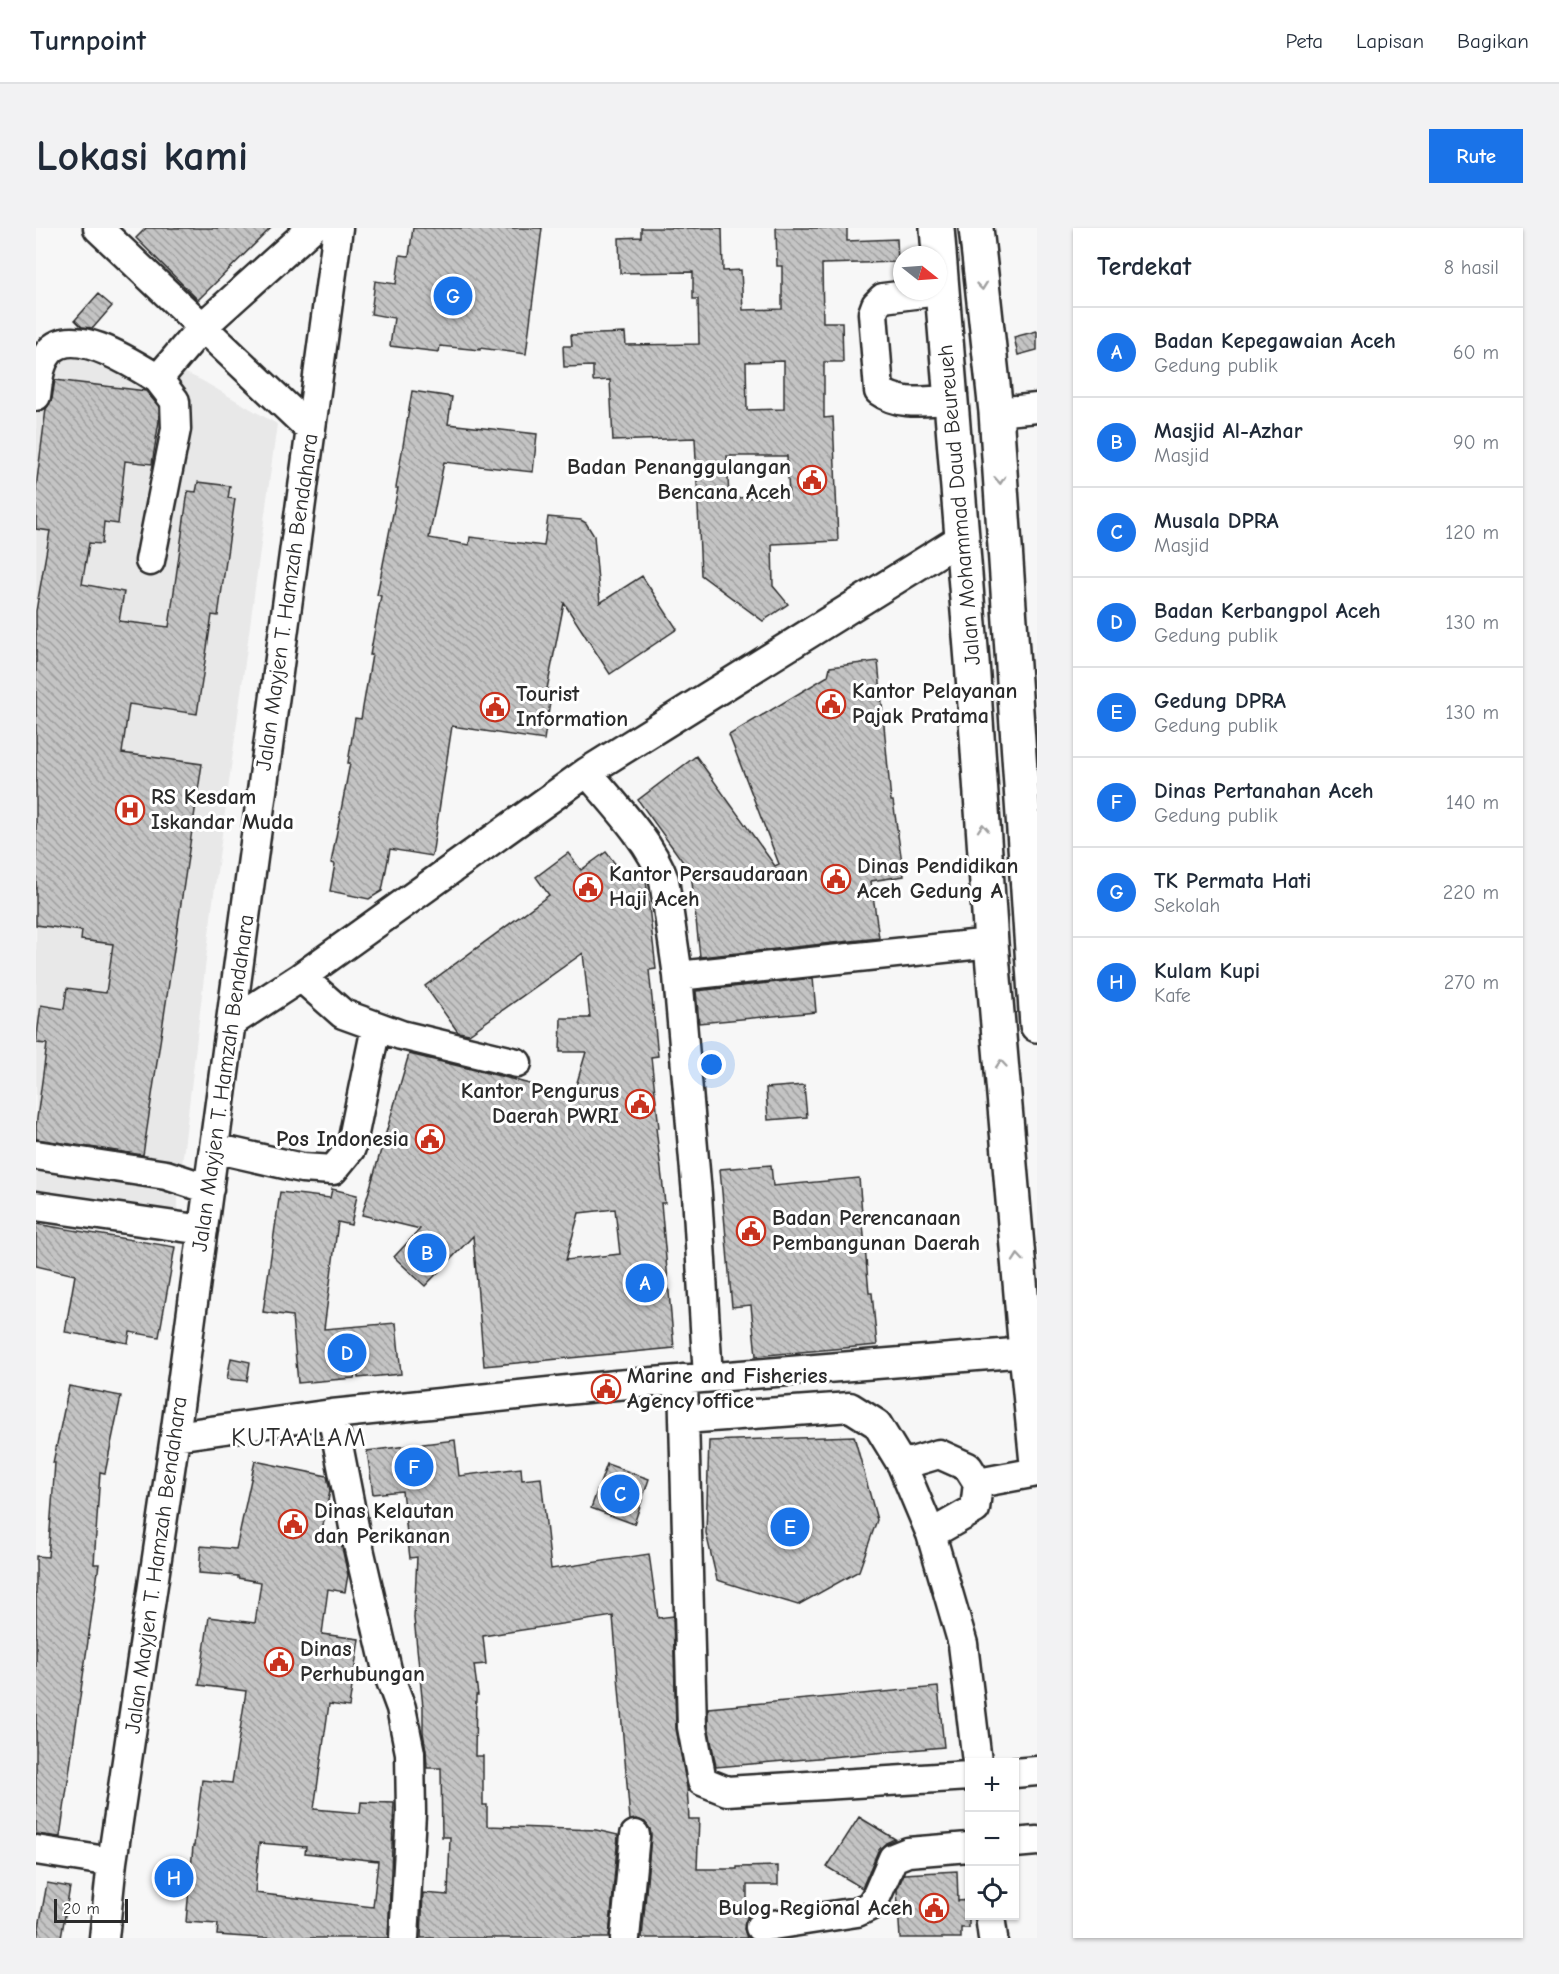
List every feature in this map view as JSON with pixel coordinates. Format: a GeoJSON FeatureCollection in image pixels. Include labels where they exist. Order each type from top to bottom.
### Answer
{"type":"FeatureCollection","features":[{"type":"Feature","properties":{"kind":"highway","name":"Jalan Mohammad Daud Beureueh"},"geometry":{"type":"LineString","coordinates":[[937,228],[938,246]]}},
{"type":"Feature","properties":{"kind":"highway","name":"Jalan Mohammad Daud Beureueh"},"geometry":{"type":"LineString","coordinates":[[976,228],[996,412],[1037,1025]]}},
{"type":"Feature","properties":{"kind":"highway","name":"Jalan Mohammad Daud Beureueh"},"geometry":{"type":"LineString","coordinates":[[940,300],[962,538],[991,943],[1037,1463]]}},
{"type":"Feature","properties":{"kind":"street"},"geometry":{"type":"LineString","coordinates":[[98,228],[310,429]]}},
{"type":"Feature","properties":{"kind":"street"},"geometry":{"type":"LineString","coordinates":[[158,379],[202,327],[312,228]]}},
{"type":"Feature","properties":{"kind":"street","name":"Jalan Mayjen T. Hamzah Bendahara"},"geometry":{"type":"LineString","coordinates":[[104,1938],[112,1862],[175,1436],[232,1022],[338,228]]}},
{"type":"Feature","properties":{"kind":"street"},"geometry":{"type":"LineString","coordinates":[[893,297],[883,298],[876,305],[873,313],[879,391],[886,396],[907,402],[950,400]]}},
{"type":"Feature","properties":{"kind":"street"},"geometry":{"type":"LineString","coordinates":[[36,396],[41,368],[50,351],[65,342],[78,342],[117,354],[158,379],[175,401],[176,429],[150,561]]}},
{"type":"Feature","properties":{"kind":"street"},"geometry":{"type":"LineString","coordinates":[[996,412],[1037,408]]}},
{"type":"Feature","properties":{"kind":"street"},"geometry":{"type":"LineString","coordinates":[[232,1022],[301,977],[587,772],[962,538]]}},
{"type":"Feature","properties":{"kind":"street"},"geometry":{"type":"LineString","coordinates":[[587,772],[650,850],[659,865],[664,880],[678,976],[697,1194],[696,1378],[684,1419],[692,1727],[702,1780],[727,1791],[965,1776]]}},
{"type":"Feature","properties":{"kind":"street"},"geometry":{"type":"LineString","coordinates":[[678,976],[991,943]]}},
{"type":"Feature","properties":{"kind":"street"},"geometry":{"type":"LineString","coordinates":[[301,977],[343,1014],[376,1027],[517,1063]]}},
{"type":"Feature","properties":{"kind":"street"},"geometry":{"type":"LineString","coordinates":[[214,1148],[302,1168],[333,1170],[351,1148],[376,1027]]}},
{"type":"Feature","properties":{"kind":"street"},"geometry":{"type":"LineString","coordinates":[[36,1155],[166,1174],[209,1189]]}},
{"type":"Feature","properties":{"kind":"street"},"geometry":{"type":"LineString","coordinates":[[36,1206],[203,1230]]}},
{"type":"Feature","properties":{"kind":"street"},"geometry":{"type":"LineString","coordinates":[[175,1436],[332,1414],[696,1378],[1026,1352]]}},
{"type":"Feature","properties":{"kind":"street"},"geometry":{"type":"LineString","coordinates":[[684,1419],[850,1407],[877,1424],[902,1465],[931,1534],[963,1644],[977,1758]]}},
{"type":"Feature","properties":{"kind":"street"},"geometry":{"type":"LineString","coordinates":[[332,1414],[354,1527],[387,1670],[401,1707],[410,1753],[411,1813],[404,1938]]}},
{"type":"Feature","properties":{"kind":"street"},"geometry":{"type":"LineString","coordinates":[[902,1465],[939,1454],[968,1467],[978,1483],[975,1509],[931,1534]]}},
{"type":"Feature","properties":{"kind":"street"},"geometry":{"type":"LineString","coordinates":[[978,1483],[1037,1472]]}},
{"type":"Feature","properties":{"kind":"street"},"geometry":{"type":"LineString","coordinates":[[1019,1773],[1037,1771]]}},
{"type":"Feature","properties":{"kind":"street"},"geometry":{"type":"LineString","coordinates":[[625,1938],[635,1835]]}},
{"type":"Feature","properties":{"kind":"street"},"geometry":{"type":"LineString","coordinates":[[1019,1843],[1037,1841]]}},
{"type":"Feature","properties":{"kind":"street"},"geometry":{"type":"LineString","coordinates":[[760,1927],[857,1912],[870,1906],[893,1858],[908,1852],[965,1847]]}},
{"type":"Feature","properties":{"kind":"street"},"geometry":{"type":"LineString","coordinates":[[36,1850],[112,1862]]}},
{"type":"Feature","properties":{"kind":"street"},"geometry":{"type":"LineString","coordinates":[[991,1920],[993,1938]]}},
{"type":"Feature","properties":{"kind":"shaded area","name":"RS Kesdam Iskandar Muda"},"geometry":{"type":"Polygon","coordinates":[[[123,344],[201,380],[277,424],[212,909],[176,1216],[36,1198],[36,348],[123,344]]]}},
{"type":"Feature","properties":{"kind":"building"},"geometry":{"type":"Polygon","coordinates":[[[146,228],[271,228],[198,300],[136,238],[146,228]]]}},
{"type":"Feature","properties":{"kind":"building"},"geometry":{"type":"Polygon","coordinates":[[[413,228],[542,228],[526,354],[480,348],[480,350],[440,346],[439,352],[390,346],[394,318],[371,314],[375,281],[396,284],[400,255],[409,256],[413,228]]]}},
{"type":"Feature","properties":{"kind":"building"},"geometry":{"type":"Polygon","coordinates":[[[641,228],[722,228],[723,271],[741,270],[743,310],[782,309],[782,266],[777,266],[776,228],[847,228],[847,241],[897,239],[897,246],[893,246],[893,262],[822,264],[823,322],[842,322],[843,362],[824,362],[824,418],[833,417],[838,541],[772,544],[773,586],[788,604],[763,621],[701,575],[695,438],[613,441],[610,380],[593,381],[593,366],[564,367],[563,346],[572,346],[571,335],[625,333],[626,345],[699,344],[698,299],[693,299],[693,272],[620,273],[619,238],[641,237],[641,228]],[[784,361],[746,362],[747,410],[784,409],[784,361]],[[727,456],[729,498],[789,497],[787,456],[727,456]]]}},
{"type":"Feature","properties":{"kind":"building"},"geometry":{"type":"Polygon","coordinates":[[[98,294],[112,306],[93,328],[82,327],[75,320],[98,294]]]}},
{"type":"Feature","properties":{"kind":"building"},"geometry":{"type":"Polygon","coordinates":[[[1037,331],[1037,350],[1018,355],[1014,337],[1037,331]]]}},
{"type":"Feature","properties":{"kind":"building"},"geometry":{"type":"Polygon","coordinates":[[[55,380],[146,391],[159,407],[152,464],[125,461],[118,524],[104,522],[102,544],[89,543],[82,584],[124,592],[119,621],[169,627],[188,491],[196,492],[198,482],[230,486],[228,498],[235,499],[218,616],[212,615],[197,714],[129,704],[122,753],[202,764],[143,1155],[36,1139],[47,1044],[36,1043],[41,1005],[64,1009],[67,988],[106,993],[113,944],[81,940],[82,931],[36,925],[36,611],[50,531],[36,529],[36,488],[46,409],[52,399],[55,380]]]}},
{"type":"Feature","properties":{"kind":"building"},"geometry":{"type":"Polygon","coordinates":[[[412,391],[452,397],[448,424],[537,434],[533,472],[444,462],[429,538],[469,545],[470,537],[544,546],[548,517],[581,520],[586,523],[594,536],[600,603],[642,576],[677,629],[610,674],[564,603],[547,689],[552,690],[544,740],[452,726],[432,856],[390,849],[382,891],[369,899],[330,891],[335,864],[331,863],[350,763],[348,763],[355,718],[361,719],[372,655],[370,655],[381,596],[377,595],[398,488],[396,488],[412,391]]]}},
{"type":"Feature","properties":{"kind":"building"},"geometry":{"type":"Polygon","coordinates":[[[878,661],[891,801],[893,801],[904,876],[871,881],[879,938],[700,957],[691,873],[638,800],[696,756],[775,866],[779,864],[729,735],[828,676],[830,667],[878,661]]]}},
{"type":"Feature","properties":{"kind":"building"},"geometry":{"type":"Polygon","coordinates":[[[606,852],[623,874],[643,872],[646,880],[656,969],[649,970],[658,1056],[651,1057],[665,1203],[661,1203],[674,1348],[484,1366],[473,1236],[425,1286],[394,1257],[420,1229],[362,1215],[409,1054],[573,1096],[586,1052],[560,1052],[561,1018],[590,1018],[583,953],[469,1034],[458,1032],[425,986],[549,895],[536,877],[568,853],[581,870],[606,852]],[[615,1209],[579,1213],[566,1260],[620,1254],[615,1209]]]}},
{"type":"Feature","properties":{"kind":"building"},"geometry":{"type":"Polygon","coordinates":[[[813,978],[816,1012],[699,1023],[696,991],[813,978]]]}},
{"type":"Feature","properties":{"kind":"building"},"geometry":{"type":"Polygon","coordinates":[[[804,1085],[807,1117],[768,1120],[766,1088],[804,1085]]]}},
{"type":"Feature","properties":{"kind":"building"},"geometry":{"type":"Polygon","coordinates":[[[771,1165],[773,1186],[859,1178],[869,1293],[872,1293],[877,1345],[756,1356],[751,1305],[732,1307],[720,1169],[771,1165]]]}},
{"type":"Feature","properties":{"kind":"building"},"geometry":{"type":"Polygon","coordinates":[[[332,1189],[357,1195],[351,1225],[338,1222],[324,1329],[396,1323],[401,1374],[358,1378],[357,1366],[354,1378],[298,1383],[292,1316],[263,1312],[280,1192],[330,1198],[332,1189]]]}},
{"type":"Feature","properties":{"kind":"building"},"geometry":{"type":"Polygon","coordinates":[[[36,1224],[175,1247],[159,1337],[130,1332],[128,1343],[65,1332],[75,1275],[36,1266],[36,1224]]]}},
{"type":"Feature","properties":{"kind":"building"},"geometry":{"type":"Polygon","coordinates":[[[231,1358],[250,1362],[247,1381],[227,1379],[231,1358]]]}},
{"type":"Feature","properties":{"kind":"building"},"geometry":{"type":"Polygon","coordinates":[[[69,1386],[121,1396],[105,1473],[100,1472],[94,1564],[99,1564],[60,1837],[36,1834],[36,1556],[48,1557],[55,1463],[53,1463],[69,1386]]]}},
{"type":"Feature","properties":{"kind":"building"},"geometry":{"type":"Polygon","coordinates":[[[854,1436],[877,1520],[859,1571],[798,1605],[717,1580],[706,1533],[709,1441],[854,1436]]]}},
{"type":"Feature","properties":{"kind":"building"},"geometry":{"type":"Polygon","coordinates":[[[455,1440],[459,1476],[521,1468],[522,1480],[541,1478],[551,1569],[649,1554],[658,1618],[673,1616],[676,1728],[687,1787],[689,1819],[699,1819],[697,1869],[778,1866],[778,1885],[747,1885],[747,1918],[744,1929],[747,1938],[642,1938],[651,1836],[650,1829],[645,1822],[637,1819],[630,1820],[613,1616],[483,1636],[486,1664],[474,1665],[478,1695],[476,1695],[475,1756],[483,1756],[483,1805],[487,1805],[487,1826],[596,1830],[618,1835],[609,1938],[421,1938],[423,1893],[448,1895],[450,1837],[442,1837],[441,1768],[427,1768],[414,1618],[417,1557],[410,1558],[402,1491],[373,1494],[367,1451],[455,1440]]]}},
{"type":"Feature","properties":{"kind":"building"},"geometry":{"type":"Polygon","coordinates":[[[255,1461],[327,1476],[330,1491],[320,1540],[341,1543],[348,1575],[345,1592],[328,1589],[322,1634],[359,1639],[349,1707],[329,1704],[314,1809],[360,1813],[361,1802],[394,1803],[388,1938],[260,1938],[217,1935],[218,1924],[186,1922],[202,1780],[232,1783],[246,1691],[199,1685],[209,1617],[255,1623],[261,1582],[238,1578],[238,1576],[199,1573],[201,1546],[236,1549],[255,1461]],[[259,1843],[255,1893],[373,1907],[378,1861],[305,1853],[306,1847],[259,1843]]]}},
{"type":"Feature","properties":{"kind":"building"},"geometry":{"type":"Polygon","coordinates":[[[607,1464],[649,1479],[634,1524],[591,1508],[607,1464]]]}},
{"type":"Feature","properties":{"kind":"building"},"geometry":{"type":"Polygon","coordinates":[[[938,1687],[944,1747],[716,1767],[708,1725],[708,1708],[938,1687]]]}},
{"type":"Feature","properties":{"kind":"building"},"geometry":{"type":"Polygon","coordinates":[[[859,1817],[895,1839],[886,1843],[878,1851],[862,1888],[827,1867],[859,1817]]]}},
{"type":"Feature","properties":{"kind":"building","name":"Bulog Regional Aceh"},"geometry":{"type":"Polygon","coordinates":[[[957,1871],[958,1901],[965,1900],[965,1920],[969,1920],[969,1928],[961,1928],[961,1938],[900,1938],[897,1890],[904,1874],[957,1871]]]}},
{"type":"Feature","properties":{"kind":"building"},"geometry":{"type":"Polygon","coordinates":[[[47,1883],[70,1887],[61,1938],[37,1938],[47,1883]]]}},
{"type":"Feature","properties":{"kind":"place","name":"TK Permata Hati"},"geometry":{"type":"Point","coordinates":[453,296]}},
{"type":"Feature","properties":{"kind":"place","name":"Badan Penanggulangan Bencana Aceh"},"geometry":{"type":"Point","coordinates":[812,480]}},
{"type":"Feature","properties":{"kind":"place","name":"Kantor Pelayanan Pajak Pratama"},"geometry":{"type":"Point","coordinates":[831,704]}},
{"type":"Feature","properties":{"kind":"place","name":"Tourist Information"},"geometry":{"type":"Point","coordinates":[495,707]}},
{"type":"Feature","properties":{"kind":"place","name":"RS Kesdam Iskandar Muda"},"geometry":{"type":"Point","coordinates":[130,810]}},
{"type":"Feature","properties":{"kind":"place","name":"Dinas Pendidikan Aceh Gedung A"},"geometry":{"type":"Point","coordinates":[836,879]}},
{"type":"Feature","properties":{"kind":"place","name":"Kantor Persaudaraan Haji Aceh"},"geometry":{"type":"Point","coordinates":[588,887]}},
{"type":"Feature","properties":{"kind":"place","name":"Kantor Pengurus Daerah PWRI"},"geometry":{"type":"Point","coordinates":[640,1104]}},
{"type":"Feature","properties":{"kind":"place","name":"Pos Indonesia"},"geometry":{"type":"Point","coordinates":[430,1139]}},
{"type":"Feature","properties":{"kind":"place","name":"Badan Perencanaan Pembangunan Daerah"},"geometry":{"type":"Point","coordinates":[751,1231]}},
{"type":"Feature","properties":{"kind":"place","name":"Masjid Al-Azhar"},"geometry":{"type":"Point","coordinates":[427,1253]}},
{"type":"Feature","properties":{"kind":"place","name":"Badan Kepegawaian Aceh"},"geometry":{"type":"Point","coordinates":[645,1283]}},
{"type":"Feature","properties":{"kind":"place","name":"Badan Kerbangpol Aceh"},"geometry":{"type":"Point","coordinates":[347,1353]}},
{"type":"Feature","properties":{"kind":"place","name":"Marine and Fisheries Agency office"},"geometry":{"type":"Point","coordinates":[606,1389]}},
{"type":"Feature","properties":{"kind":"place","name":"Dinas Pertanahan Aceh"},"geometry":{"type":"Point","coordinates":[414,1467]}},
{"type":"Feature","properties":{"kind":"place","name":"Musala DPRA"},"geometry":{"type":"Point","coordinates":[620,1494]}},
{"type":"Feature","properties":{"kind":"place","name":"Dinas Kelautan dan Perikanan"},"geometry":{"type":"Point","coordinates":[293,1524]}},
{"type":"Feature","properties":{"kind":"place","name":"Gedung DPRA"},"geometry":{"type":"Point","coordinates":[790,1527]}},
{"type":"Feature","properties":{"kind":"place","name":"Dinas Perhubungan"},"geometry":{"type":"Point","coordinates":[279,1662]}},
{"type":"Feature","properties":{"kind":"place","name":"Kulam Kupi"},"geometry":{"type":"Point","coordinates":[174,1878]}},
{"type":"Feature","properties":{"kind":"place","name":"Bulog Regional Aceh"},"geometry":{"type":"Point","coordinates":[934,1908]}},
{"type":"Feature","properties":{"kind":"district","name":"KUTAALAM"},"geometry":{"type":"Point","coordinates":[299,1438]}}]}
